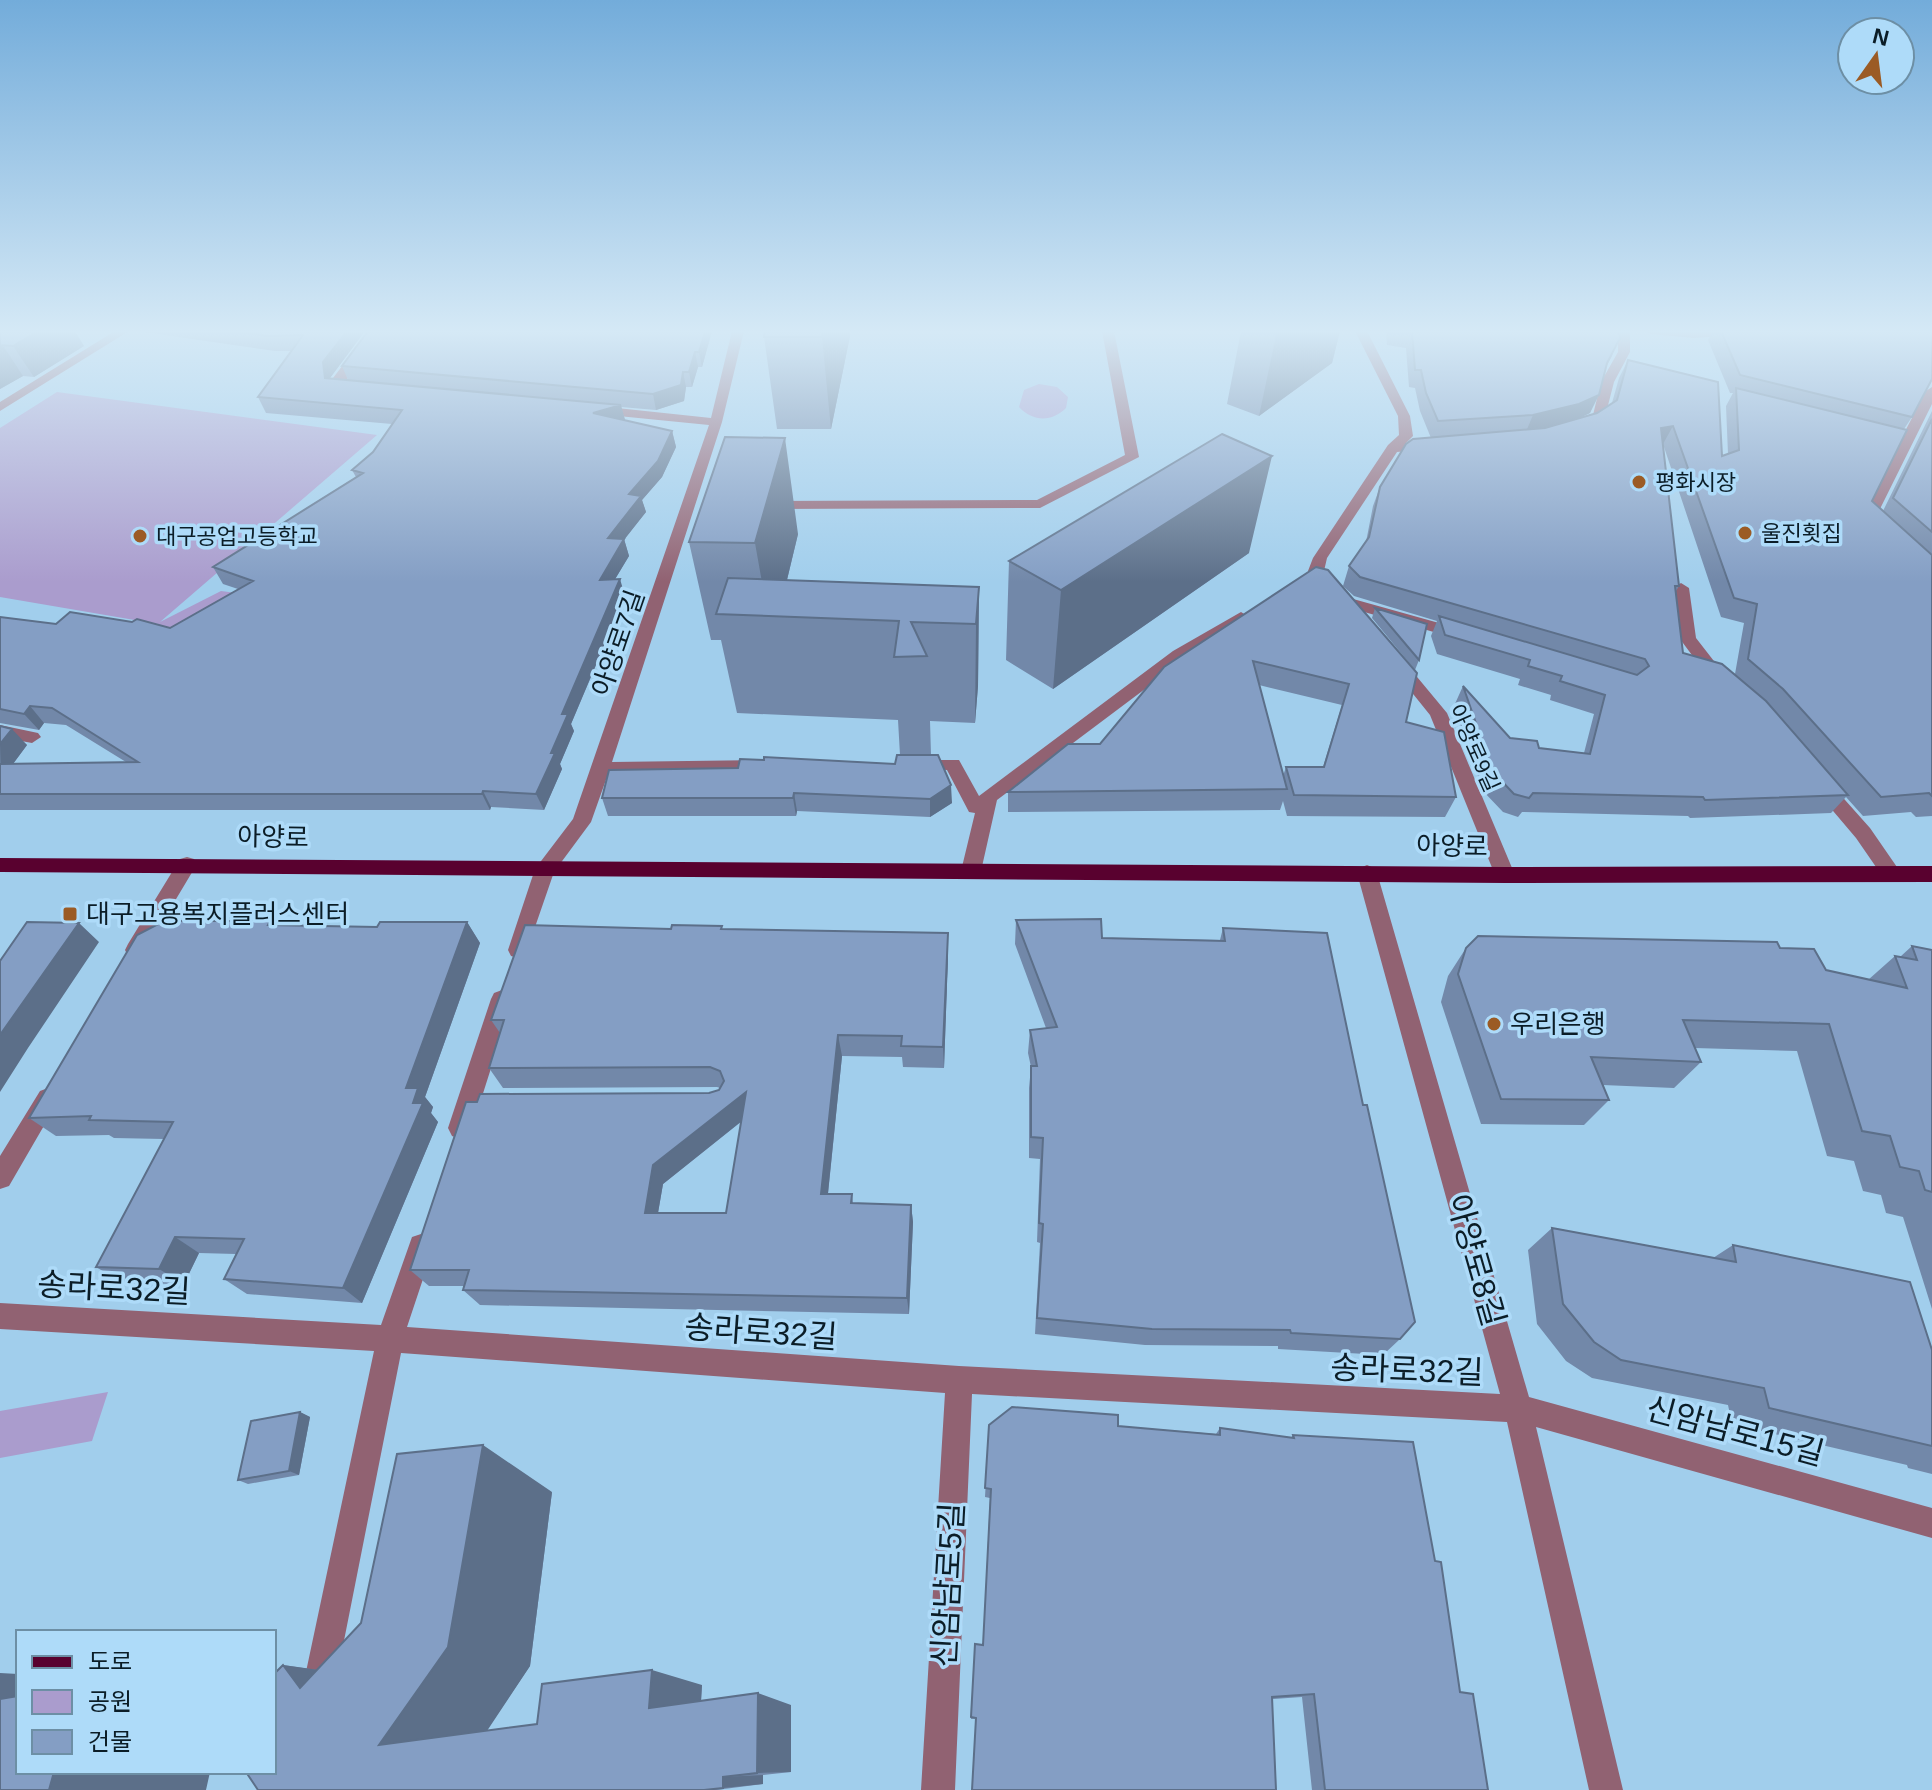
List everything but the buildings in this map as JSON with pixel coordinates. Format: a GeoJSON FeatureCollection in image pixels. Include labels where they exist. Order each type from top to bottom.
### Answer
{"type":"FeatureCollection","features":[{"type":"Feature","properties":{"kind":"main road","name":"아양로"},"geometry":{"type":"LineString","coordinates":[[0,865],[1505,875],[1932,874]]}},
{"type":"Feature","properties":{"kind":"street"},"geometry":{"type":"LineString","coordinates":[[641,415],[716,422]]}},
{"type":"Feature","properties":{"kind":"street","name":"아양로7길"},"geometry":{"type":"LineString","coordinates":[[545,869],[582,822],[697,505],[718,415]]}},
{"type":"Feature","properties":{"kind":"street"},"geometry":{"type":"LineString","coordinates":[[751,505],[1040,504],[1132,457],[1124,415]]}},
{"type":"Feature","properties":{"kind":"street"},"geometry":{"type":"LineString","coordinates":[[1367,627],[1325,585],[1320,558],[1393,448],[1406,436],[1403,415]]}},
{"type":"Feature","properties":{"kind":"street"},"geometry":{"type":"LineString","coordinates":[[1568,432],[1589,426],[1599,415]]}},
{"type":"Feature","properties":{"kind":"street"},"geometry":{"type":"LineString","coordinates":[[1881,533],[1868,519],[1920,415]]}},
{"type":"Feature","properties":{"kind":"street"},"geometry":{"type":"LineString","coordinates":[[1860,434],[1905,444]]}},
{"type":"Feature","properties":{"kind":"street"},"geometry":{"type":"LineString","coordinates":[[1393,448],[1437,445]]}},
{"type":"Feature","properties":{"kind":"street"},"geometry":{"type":"LineString","coordinates":[[1325,585],[1474,639]]}},
{"type":"Feature","properties":{"kind":"street"},"geometry":{"type":"LineString","coordinates":[[1681,588],[1688,639],[1716,676],[1728,686]]}},
{"type":"Feature","properties":{"kind":"street"},"geometry":{"type":"LineString","coordinates":[[971,871],[988,797],[1153,674],[1253,609]]}},
{"type":"Feature","properties":{"kind":"street","name":"아양로9길"},"geometry":{"type":"LineString","coordinates":[[1387,651],[1438,713],[1505,875]]}},
{"type":"Feature","properties":{"kind":"street"},"geometry":{"type":"LineString","coordinates":[[0,731],[32,737]]}},
{"type":"Feature","properties":{"kind":"street"},"geometry":{"type":"LineString","coordinates":[[905,765],[953,764],[976,807],[986,808]]}},
{"type":"Feature","properties":{"kind":"street"},"geometry":{"type":"LineString","coordinates":[[601,768],[777,766]]}},
{"type":"Feature","properties":{"kind":"street"},"geometry":{"type":"LineString","coordinates":[[1811,773],[1863,833],[1892,875]]}},
{"type":"Feature","properties":{"kind":"street"},"geometry":{"type":"LineString","coordinates":[[121,975],[187,864]]}},
{"type":"Feature","properties":{"kind":"street"},"geometry":{"type":"LineString","coordinates":[[454,1146],[545,869]]}},
{"type":"Feature","properties":{"kind":"street","name":"아양로8길"},"geometry":{"type":"LineString","coordinates":[[1367,873],[1518,1408],[1606,1790]]}},
{"type":"Feature","properties":{"kind":"street"},"geometry":{"type":"LineString","coordinates":[[0,1178],[56,1083]]}},
{"type":"Feature","properties":{"kind":"street"},"geometry":{"type":"LineString","coordinates":[[468,1101],[500,1101]]}},
{"type":"Feature","properties":{"kind":"street"},"geometry":{"type":"LineString","coordinates":[[313,1715],[390,1339],[429,1220]]}},
{"type":"Feature","properties":{"kind":"street","name":"송라로32길"},"geometry":{"type":"LineString","coordinates":[[0,1316],[390,1339],[959,1380],[1518,1408]]}},
{"type":"Feature","properties":{"kind":"street","name":"신암남로5길"},"geometry":{"type":"LineString","coordinates":[[938,1790],[959,1380]]}},
{"type":"Feature","properties":{"kind":"street","name":"신암남로15길"},"geometry":{"type":"LineString","coordinates":[[1518,1408],[1932,1523]]}},
{"type":"Feature","properties":{"kind":"green space","name":"대구공업고등학교"},"geometry":{"type":"Polygon","coordinates":[[[21,415],[225,415],[377,435],[160,622],[221,591],[252,595],[175,644],[158,624],[0,597],[0,428],[21,415]]]}},
{"type":"Feature","properties":{"kind":"green space"},"geometry":{"type":"Polygon","coordinates":[[[1029,415],[1058,415],[1049,418],[1029,415]]]}},
{"type":"Feature","properties":{"kind":"green space"},"geometry":{"type":"Polygon","coordinates":[[[108,1392],[92,1441],[0,1458],[0,1411],[108,1392]]]}},
{"type":"Feature","properties":{"kind":"place","name":"평화시장"},"geometry":{"type":"Point","coordinates":[1639,482]}},
{"type":"Feature","properties":{"kind":"place","name":"울진횟집"},"geometry":{"type":"Point","coordinates":[1745,533]}},
{"type":"Feature","properties":{"kind":"place","name":"대구공업고등학교"},"geometry":{"type":"Point","coordinates":[140,536]}},
{"type":"Feature","properties":{"kind":"place","name":"대구고용복지플러스센터"},"geometry":{"type":"Point","coordinates":[70,914]}},
{"type":"Feature","properties":{"kind":"place","name":"우리은행"},"geometry":{"type":"Point","coordinates":[1494,1024]}}]}
